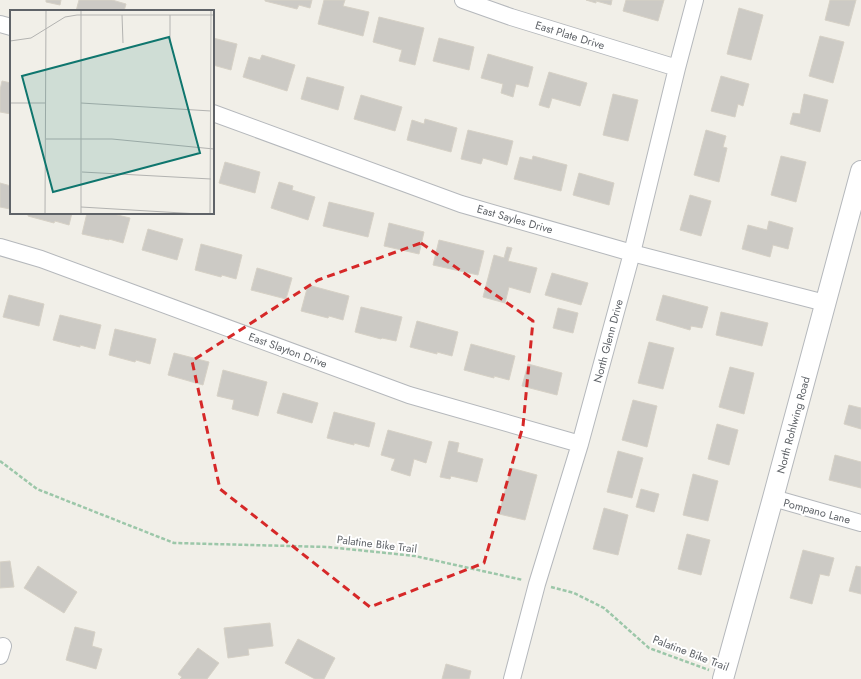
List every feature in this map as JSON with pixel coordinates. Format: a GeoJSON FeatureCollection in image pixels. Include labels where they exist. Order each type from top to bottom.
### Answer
{"type":"FeatureCollection","features":[{"type":"Feature","properties":{"kind":"street","name":"East Plate Drive"},"geometry":{"type":"LineString","coordinates":[[464,0],[511,17],[677,68]]}},
{"type":"Feature","properties":{"kind":"street","name":"North Glenn Drive"},"geometry":{"type":"LineString","coordinates":[[512,679],[537,584],[580,444],[632,253],[695,0]]}},
{"type":"Feature","properties":{"kind":"street"},"geometry":{"type":"LineString","coordinates":[[0,24],[10,27]]}},
{"type":"Feature","properties":{"kind":"street","name":"East Sayles Drive"},"geometry":{"type":"LineString","coordinates":[[214,113],[461,204],[632,253],[825,303]]}},
{"type":"Feature","properties":{"kind":"street","name":"North Rohlwing Road"},"geometry":{"type":"LineString","coordinates":[[723,678],[861,171]]}},
{"type":"Feature","properties":{"kind":"street","name":"East Slayton Drive"},"geometry":{"type":"LineString","coordinates":[[0,248],[41,259],[410,395],[580,444]]}},
{"type":"Feature","properties":{"kind":"street","name":"Pompano Lane"},"geometry":{"type":"LineString","coordinates":[[773,498],[861,523]]}},
{"type":"Feature","properties":{"kind":"path","name":"Palatine Bike Trail"},"geometry":{"type":"LineString","coordinates":[[0,461],[37,489],[174,543],[328,547],[415,556],[574,594],[604,608],[650,648],[723,678]]}},
{"type":"Feature","properties":{"kind":"highlighted area"},"geometry":{"type":"Polygon","coordinates":[[[421,243],[533,321],[523,426],[484,563],[370,607],[220,489],[192,361],[318,280],[421,243]]]}},
{"type":"Feature","properties":{"kind":"building"},"geometry":{"type":"Polygon","coordinates":[[[46,0],[61,0],[60,5],[46,2],[46,0]]]}},
{"type":"Feature","properties":{"kind":"building"},"geometry":{"type":"Polygon","coordinates":[[[79,0],[112,0],[126,4],[124,10],[76,10],[79,0]]]}},
{"type":"Feature","properties":{"kind":"building"},"geometry":{"type":"Polygon","coordinates":[[[265,0],[312,0],[310,8],[299,5],[297,9],[265,0]]]}},
{"type":"Feature","properties":{"kind":"building"},"geometry":{"type":"Polygon","coordinates":[[[324,0],[345,0],[343,6],[369,12],[363,36],[318,24],[324,0]]]}},
{"type":"Feature","properties":{"kind":"building"},"geometry":{"type":"Polygon","coordinates":[[[586,0],[612,0],[611,5],[586,0]]]}},
{"type":"Feature","properties":{"kind":"building"},"geometry":{"type":"Polygon","coordinates":[[[626,0],[664,0],[658,21],[623,11],[626,0]]]}},
{"type":"Feature","properties":{"kind":"building"},"geometry":{"type":"Polygon","coordinates":[[[830,0],[856,0],[849,26],[825,20],[830,0]]]}},
{"type":"Feature","properties":{"kind":"building"},"geometry":{"type":"Polygon","coordinates":[[[739,8],[763,15],[751,60],[727,54],[739,8]]]}},
{"type":"Feature","properties":{"kind":"building"},"geometry":{"type":"Polygon","coordinates":[[[379,17],[424,28],[415,65],[399,61],[402,50],[373,42],[379,17]]]}},
{"type":"Feature","properties":{"kind":"building"},"geometry":{"type":"Polygon","coordinates":[[[820,36],[844,42],[833,83],[809,76],[820,36]]]}},
{"type":"Feature","properties":{"kind":"building"},"geometry":{"type":"Polygon","coordinates":[[[214,38],[237,44],[231,70],[214,65],[214,38]]]}},
{"type":"Feature","properties":{"kind":"building"},"geometry":{"type":"Polygon","coordinates":[[[439,38],[474,47],[469,70],[433,61],[439,38]]]}},
{"type":"Feature","properties":{"kind":"building"},"geometry":{"type":"Polygon","coordinates":[[[488,54],[533,67],[528,87],[516,84],[513,97],[501,93],[503,84],[481,78],[488,54]]]}},
{"type":"Feature","properties":{"kind":"building"},"geometry":{"type":"Polygon","coordinates":[[[262,55],[295,65],[287,91],[243,77],[249,57],[260,60],[262,55]]]}},
{"type":"Feature","properties":{"kind":"building"},"geometry":{"type":"Polygon","coordinates":[[[549,72],[587,83],[580,106],[552,98],[549,108],[539,105],[549,72]]]}},
{"type":"Feature","properties":{"kind":"building"},"geometry":{"type":"Polygon","coordinates":[[[721,76],[749,84],[743,106],[738,104],[735,117],[711,111],[721,76]]]}},
{"type":"Feature","properties":{"kind":"building"},"geometry":{"type":"Polygon","coordinates":[[[307,77],[344,87],[338,110],[301,99],[307,77]]]}},
{"type":"Feature","properties":{"kind":"building"},"geometry":{"type":"Polygon","coordinates":[[[2,81],[10,83],[10,114],[0,112],[0,90],[2,81]]]}},
{"type":"Feature","properties":{"kind":"building"},"geometry":{"type":"Polygon","coordinates":[[[613,94],[638,100],[628,141],[603,135],[613,94]]]}},
{"type":"Feature","properties":{"kind":"building"},"geometry":{"type":"Polygon","coordinates":[[[804,94],[828,100],[820,132],[790,124],[793,113],[800,114],[804,94]]]}},
{"type":"Feature","properties":{"kind":"building"},"geometry":{"type":"Polygon","coordinates":[[[361,95],[402,107],[395,131],[354,119],[361,95]]]}},
{"type":"Feature","properties":{"kind":"building"},"geometry":{"type":"Polygon","coordinates":[[[425,119],[457,128],[451,152],[407,140],[412,120],[424,124],[425,119]]]}},
{"type":"Feature","properties":{"kind":"building"},"geometry":{"type":"Polygon","coordinates":[[[468,130],[513,141],[507,165],[483,158],[481,164],[461,159],[468,130]]]}},
{"type":"Feature","properties":{"kind":"building"},"geometry":{"type":"Polygon","coordinates":[[[706,130],[726,136],[723,147],[727,148],[719,182],[694,175],[706,130]]]}},
{"type":"Feature","properties":{"kind":"building"},"geometry":{"type":"Polygon","coordinates":[[[533,156],[567,165],[561,191],[514,179],[520,157],[532,160],[533,156]]]}},
{"type":"Feature","properties":{"kind":"building"},"geometry":{"type":"Polygon","coordinates":[[[781,156],[806,162],[796,202],[771,195],[781,156]]]}},
{"type":"Feature","properties":{"kind":"building"},"geometry":{"type":"Polygon","coordinates":[[[225,162],[260,172],[255,193],[219,183],[225,162]]]}},
{"type":"Feature","properties":{"kind":"building"},"geometry":{"type":"Polygon","coordinates":[[[579,173],[614,183],[609,205],[573,195],[579,173]]]}},
{"type":"Feature","properties":{"kind":"building"},"geometry":{"type":"Polygon","coordinates":[[[279,182],[293,186],[292,190],[315,197],[308,220],[271,208],[279,182]]]}},
{"type":"Feature","properties":{"kind":"building"},"geometry":{"type":"Polygon","coordinates":[[[0,183],[10,186],[10,209],[0,207],[0,183]]]}},
{"type":"Feature","properties":{"kind":"building"},"geometry":{"type":"Polygon","coordinates":[[[690,195],[711,201],[701,236],[680,230],[690,195]]]}},
{"type":"Feature","properties":{"kind":"building"},"geometry":{"type":"Polygon","coordinates":[[[329,202],[374,213],[368,237],[323,226],[329,202]]]}},
{"type":"Feature","properties":{"kind":"building"},"geometry":{"type":"Polygon","coordinates":[[[28,214],[72,214],[69,225],[55,221],[54,223],[28,216],[28,214]]]}},
{"type":"Feature","properties":{"kind":"building"},"geometry":{"type":"Polygon","coordinates":[[[87,214],[113,214],[130,218],[123,243],[82,234],[87,214]]]}},
{"type":"Feature","properties":{"kind":"building"},"geometry":{"type":"Polygon","coordinates":[[[769,221],[793,228],[788,249],[773,245],[770,257],[742,249],[748,225],[767,230],[769,221]]]}},
{"type":"Feature","properties":{"kind":"building"},"geometry":{"type":"Polygon","coordinates":[[[389,223],[424,232],[419,254],[384,246],[389,223]]]}},
{"type":"Feature","properties":{"kind":"building"},"geometry":{"type":"Polygon","coordinates":[[[148,229],[183,239],[177,260],[142,250],[148,229]]]}},
{"type":"Feature","properties":{"kind":"building"},"geometry":{"type":"Polygon","coordinates":[[[439,240],[484,251],[478,275],[433,265],[439,240]]]}},
{"type":"Feature","properties":{"kind":"building"},"geometry":{"type":"Polygon","coordinates":[[[201,244],[242,255],[236,279],[222,275],[221,277],[195,270],[201,244]]]}},
{"type":"Feature","properties":{"kind":"building"},"geometry":{"type":"Polygon","coordinates":[[[507,247],[512,248],[508,261],[537,268],[530,293],[509,287],[505,303],[483,297],[494,255],[504,258],[507,247]]]}},
{"type":"Feature","properties":{"kind":"building"},"geometry":{"type":"Polygon","coordinates":[[[257,268],[292,278],[286,299],[251,290],[257,268]]]}},
{"type":"Feature","properties":{"kind":"building"},"geometry":{"type":"Polygon","coordinates":[[[552,273],[588,283],[581,305],[545,295],[552,273]]]}},
{"type":"Feature","properties":{"kind":"building"},"geometry":{"type":"Polygon","coordinates":[[[308,285],[349,296],[343,320],[301,311],[308,285]]]}},
{"type":"Feature","properties":{"kind":"building"},"geometry":{"type":"Polygon","coordinates":[[[9,295],[44,304],[39,326],[3,317],[9,295]]]}},
{"type":"Feature","properties":{"kind":"building"},"geometry":{"type":"Polygon","coordinates":[[[663,295],[708,307],[702,328],[691,326],[690,330],[656,320],[663,295]]]}},
{"type":"Feature","properties":{"kind":"building"},"geometry":{"type":"Polygon","coordinates":[[[361,307],[402,317],[396,341],[381,339],[355,332],[361,307]]]}},
{"type":"Feature","properties":{"kind":"building"},"geometry":{"type":"Polygon","coordinates":[[[558,308],[578,313],[573,333],[553,328],[558,308]]]}},
{"type":"Feature","properties":{"kind":"building"},"geometry":{"type":"Polygon","coordinates":[[[721,312],[768,323],[762,346],[716,335],[721,312]]]}},
{"type":"Feature","properties":{"kind":"building"},"geometry":{"type":"Polygon","coordinates":[[[60,315],[101,325],[95,349],[53,340],[60,315]]]}},
{"type":"Feature","properties":{"kind":"building"},"geometry":{"type":"Polygon","coordinates":[[[417,321],[458,332],[452,356],[410,347],[417,321]]]}},
{"type":"Feature","properties":{"kind":"building"},"geometry":{"type":"Polygon","coordinates":[[[115,329],[156,339],[150,364],[136,360],[135,362],[109,355],[115,329]]]}},
{"type":"Feature","properties":{"kind":"building"},"geometry":{"type":"Polygon","coordinates":[[[649,342],[674,348],[663,389],[638,383],[649,342]]]}},
{"type":"Feature","properties":{"kind":"building"},"geometry":{"type":"Polygon","coordinates":[[[471,344],[515,356],[509,380],[494,376],[494,378],[464,370],[471,344]]]}},
{"type":"Feature","properties":{"kind":"building"},"geometry":{"type":"Polygon","coordinates":[[[174,353],[209,362],[203,385],[168,375],[174,353]]]}},
{"type":"Feature","properties":{"kind":"building"},"geometry":{"type":"Polygon","coordinates":[[[528,364],[562,373],[557,395],[522,386],[528,364]]]}},
{"type":"Feature","properties":{"kind":"building"},"geometry":{"type":"Polygon","coordinates":[[[730,367],[754,373],[744,414],[719,407],[730,367]]]}},
{"type":"Feature","properties":{"kind":"building"},"geometry":{"type":"Polygon","coordinates":[[[223,370],[267,382],[258,416],[232,409],[234,400],[217,396],[223,370]]]}},
{"type":"Feature","properties":{"kind":"building"},"geometry":{"type":"Polygon","coordinates":[[[283,393],[318,403],[312,423],[277,413],[283,393]]]}},
{"type":"Feature","properties":{"kind":"building"},"geometry":{"type":"Polygon","coordinates":[[[633,400],[657,406],[647,447],[622,440],[633,400]]]}},
{"type":"Feature","properties":{"kind":"building"},"geometry":{"type":"Polygon","coordinates":[[[849,405],[861,408],[861,429],[844,424],[849,405]]]}},
{"type":"Feature","properties":{"kind":"building"},"geometry":{"type":"Polygon","coordinates":[[[334,412],[375,423],[369,447],[327,438],[334,412]]]}},
{"type":"Feature","properties":{"kind":"building"},"geometry":{"type":"Polygon","coordinates":[[[717,424],[738,430],[729,465],[708,459],[717,424]]]}},
{"type":"Feature","properties":{"kind":"building"},"geometry":{"type":"Polygon","coordinates":[[[388,430],[432,442],[426,463],[414,459],[410,476],[391,470],[395,459],[381,455],[388,430]]]}},
{"type":"Feature","properties":{"kind":"building"},"geometry":{"type":"Polygon","coordinates":[[[449,441],[459,443],[457,452],[483,459],[477,482],[451,476],[450,479],[440,477],[449,441]]]}},
{"type":"Feature","properties":{"kind":"building"},"geometry":{"type":"Polygon","coordinates":[[[618,451],[643,458],[632,498],[607,492],[618,451]]]}},
{"type":"Feature","properties":{"kind":"building"},"geometry":{"type":"Polygon","coordinates":[[[835,455],[861,462],[861,488],[829,480],[835,455]]]}},
{"type":"Feature","properties":{"kind":"building"},"geometry":{"type":"Polygon","coordinates":[[[511,468],[537,475],[525,520],[499,514],[511,468]]]}},
{"type":"Feature","properties":{"kind":"building"},"geometry":{"type":"Polygon","coordinates":[[[693,474],[718,481],[708,521],[683,515],[693,474]]]}},
{"type":"Feature","properties":{"kind":"building"},"geometry":{"type":"Polygon","coordinates":[[[641,489],[659,494],[654,512],[636,507],[641,489]]]}},
{"type":"Feature","properties":{"kind":"building"},"geometry":{"type":"Polygon","coordinates":[[[604,508],[628,515],[618,555],[593,549],[604,508]]]}},
{"type":"Feature","properties":{"kind":"building"},"geometry":{"type":"Polygon","coordinates":[[[687,534],[710,540],[701,575],[678,569],[687,534]]]}},
{"type":"Feature","properties":{"kind":"building"},"geometry":{"type":"Polygon","coordinates":[[[803,550],[834,558],[829,576],[820,574],[812,604],[790,598],[803,550]]]}},
{"type":"Feature","properties":{"kind":"building"},"geometry":{"type":"Polygon","coordinates":[[[10,561],[14,587],[0,588],[0,562],[10,561]]]}},
{"type":"Feature","properties":{"kind":"building"},"geometry":{"type":"Polygon","coordinates":[[[38,566],[77,592],[64,613],[24,588],[38,566]]]}},
{"type":"Feature","properties":{"kind":"building"},"geometry":{"type":"Polygon","coordinates":[[[856,566],[861,567],[861,594],[849,591],[856,566]]]}},
{"type":"Feature","properties":{"kind":"building"},"geometry":{"type":"Polygon","coordinates":[[[270,623],[273,646],[248,649],[249,655],[228,658],[224,628],[270,623]]]}},
{"type":"Feature","properties":{"kind":"building"},"geometry":{"type":"Polygon","coordinates":[[[75,627],[95,632],[92,646],[102,649],[96,669],[66,660],[75,627]]]}},
{"type":"Feature","properties":{"kind":"building"},"geometry":{"type":"Polygon","coordinates":[[[298,639],[335,658],[324,679],[315,679],[285,663],[298,639]]]}},
{"type":"Feature","properties":{"kind":"building"},"geometry":{"type":"Polygon","coordinates":[[[198,648],[219,663],[207,679],[180,679],[182,677],[178,674],[198,648]]]}},
{"type":"Feature","properties":{"kind":"building"},"geometry":{"type":"Polygon","coordinates":[[[446,664],[471,671],[469,679],[442,679],[446,664]]]}}]}
